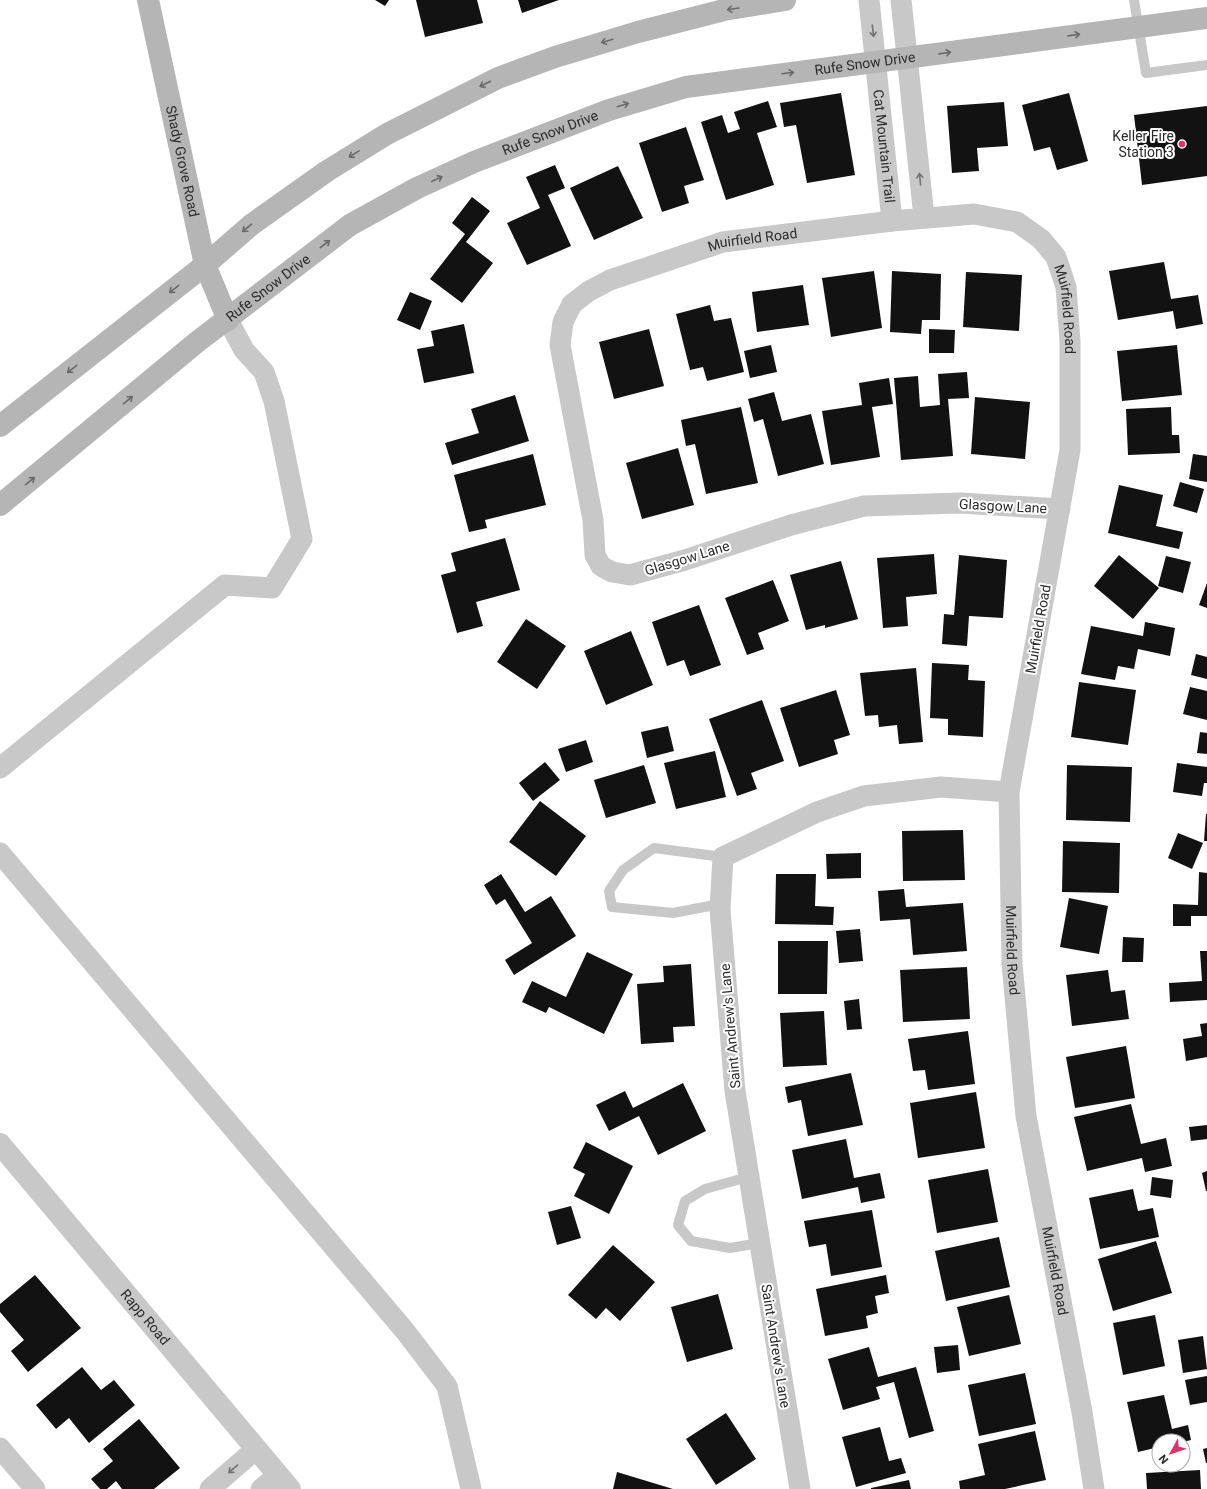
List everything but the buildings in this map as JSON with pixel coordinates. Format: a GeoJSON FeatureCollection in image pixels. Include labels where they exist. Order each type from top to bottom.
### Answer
{"type":"FeatureCollection","features":[{"type":"Feature","properties":{"kind":"main road","name":"Shady Grove Road"},"geometry":{"type":"LineString","coordinates":[[148,0],[204,265],[228,320]]}},
{"type":"Feature","properties":{"kind":"main road"},"geometry":{"type":"LineString","coordinates":[[0,426],[204,265],[251,225],[327,171],[387,134],[498,78],[555,57],[638,32],[724,10],[785,0]]}},
{"type":"Feature","properties":{"kind":"main road","name":"Rufe Snow Drive"},"geometry":{"type":"LineString","coordinates":[[0,505],[197,342],[228,320],[350,225],[417,188],[474,162],[609,110],[686,87],[1207,18]]}},
{"type":"Feature","properties":{"kind":"street","name":"Cat Mountain Trail"},"geometry":{"type":"LineString","coordinates":[[869,0],[892,221]]}},
{"type":"Feature","properties":{"kind":"street"},"geometry":{"type":"LineString","coordinates":[[901,0],[924,217]]}},
{"type":"Feature","properties":{"kind":"street","name":"Muirfield Road"},"geometry":{"type":"LineString","coordinates":[[589,291],[610,280],[723,242],[924,217],[974,214],[1017,222],[1041,239],[1056,257],[1066,287],[1070,341],[1070,450],[1009,792],[1012,964],[1026,1116],[1082,1412],[1094,1489]]}},
{"type":"Feature","properties":{"kind":"street","name":"Glasgow Lane"},"geometry":{"type":"LineString","coordinates":[[589,291],[572,304],[563,322],[560,345],[593,520],[595,555],[601,566],[612,572],[630,575],[685,560],[791,525],[864,506],[960,503],[1060,509]]}},
{"type":"Feature","properties":{"kind":"street"},"geometry":{"type":"LineString","coordinates":[[0,768],[225,585],[272,588],[302,539],[274,401],[264,372],[244,350],[228,320]]}},
{"type":"Feature","properties":{"kind":"street"},"geometry":{"type":"LineString","coordinates":[[723,857],[817,812],[864,796],[941,787],[1009,792]]}},
{"type":"Feature","properties":{"kind":"street"},"geometry":{"type":"LineString","coordinates":[[0,853],[405,1331],[447,1386],[471,1489]]}},
{"type":"Feature","properties":{"kind":"street","name":"Saint Andrew's Lane"},"geometry":{"type":"LineString","coordinates":[[723,857],[720,904],[734,1091],[800,1489]]}},
{"type":"Feature","properties":{"kind":"street","name":"Rapp Road"},"geometry":{"type":"LineString","coordinates":[[0,1144],[284,1482]]}},
{"type":"Feature","properties":{"kind":"street"},"geometry":{"type":"LineString","coordinates":[[0,1448],[35,1489]]}},
{"type":"Feature","properties":{"kind":"street"},"geometry":{"type":"LineString","coordinates":[[210,1489],[256,1449]]}},
{"type":"Feature","properties":{"kind":"street"},"geometry":{"type":"LineString","coordinates":[[261,1489],[284,1482]]}},
{"type":"Feature","properties":{"kind":"lane"},"geometry":{"type":"LineString","coordinates":[[1134,0],[1146,73],[1207,65]]}},
{"type":"Feature","properties":{"kind":"lane"},"geometry":{"type":"LineString","coordinates":[[720,904],[673,914],[612,907],[609,891],[623,870],[654,848],[723,857]]}},
{"type":"Feature","properties":{"kind":"lane"},"geometry":{"type":"LineString","coordinates":[[748,1177],[705,1189],[685,1201],[678,1225],[691,1241],[730,1248],[759,1243]]}},
{"type":"Feature","properties":{"kind":"place","name":"Keller Fire Station 3"},"geometry":{"type":"Point","coordinates":[1182,144]}}]}
